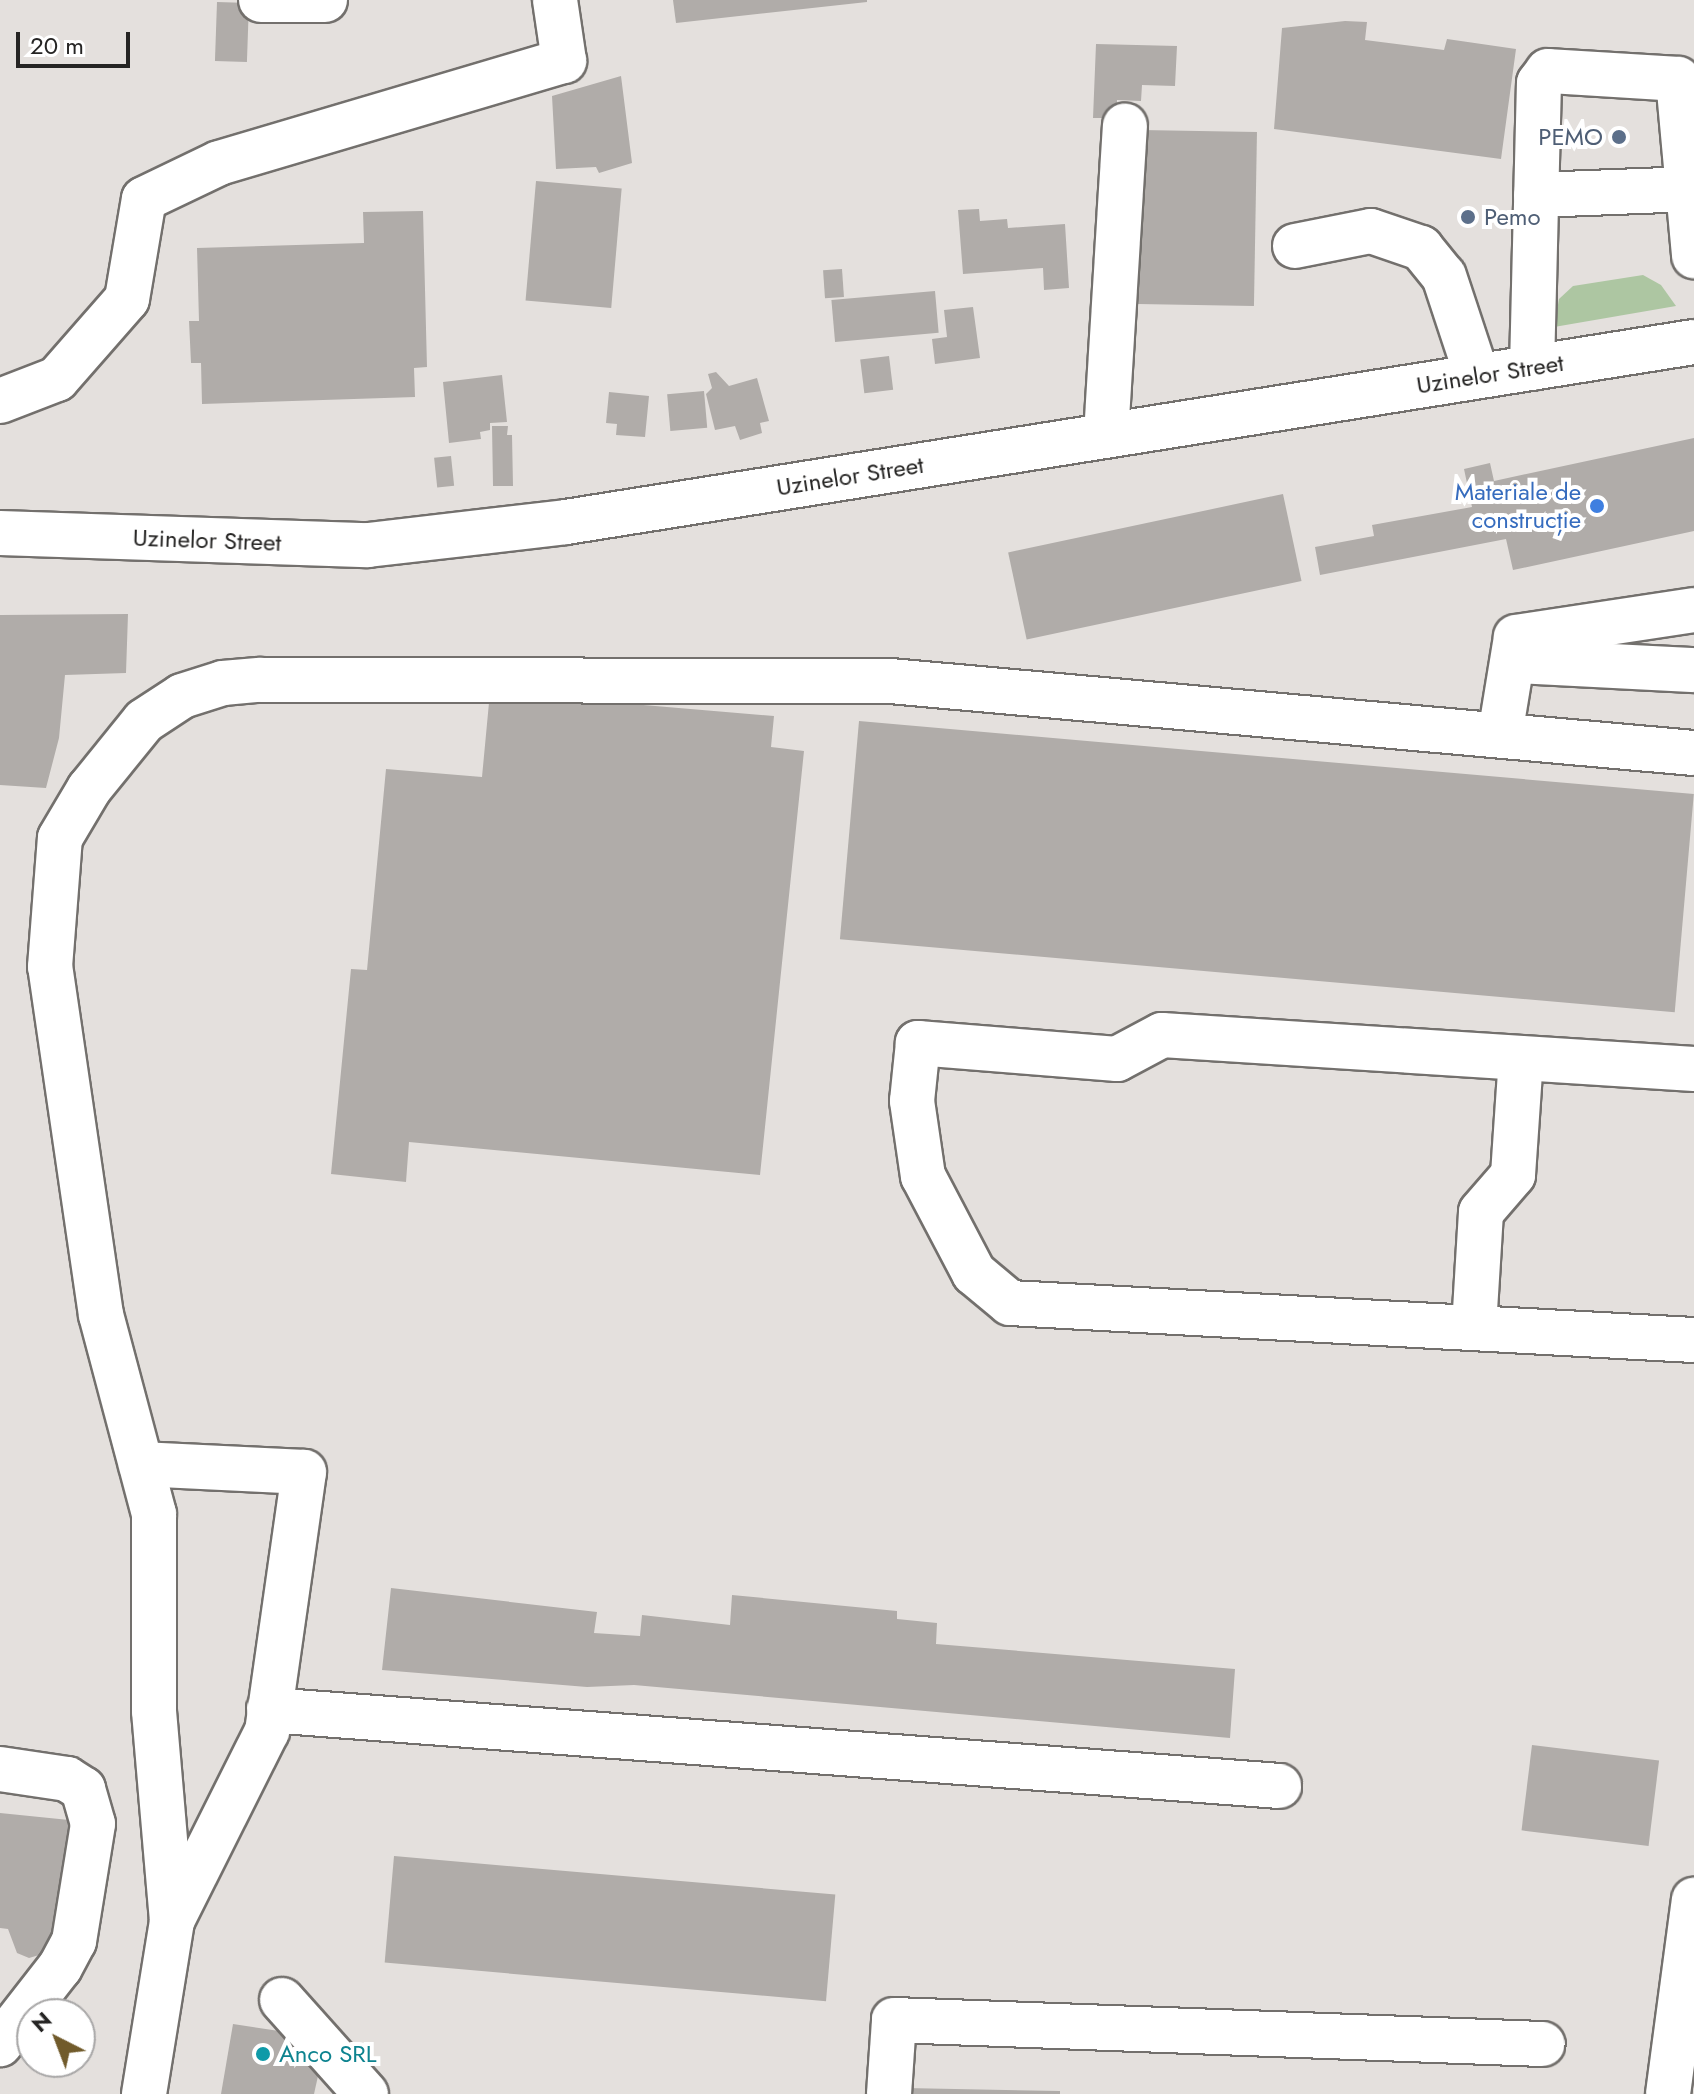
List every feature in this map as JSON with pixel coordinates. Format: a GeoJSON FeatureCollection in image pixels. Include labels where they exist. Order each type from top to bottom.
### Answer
{"type":"FeatureCollection","features":[{"type":"Feature","properties":{"kind":"main road"},"geometry":{"type":"LineString","coordinates":[[261,0],[325,0]]}},
{"type":"Feature","properties":{"kind":"main road"},"geometry":{"type":"LineString","coordinates":[[0,401],[57,379],[127,299],[144,199],[219,163],[564,61],[555,0]]}},
{"type":"Feature","properties":{"kind":"main road"},"geometry":{"type":"LineString","coordinates":[[1532,368],[1539,83],[1548,71],[1678,79],[1694,256]]}},
{"type":"Feature","properties":{"kind":"main road"},"geometry":{"type":"LineString","coordinates":[[1106,435],[1125,126]]}},
{"type":"Feature","properties":{"kind":"main road"},"geometry":{"type":"LineString","coordinates":[[1536,195],[1689,189]]}},
{"type":"Feature","properties":{"kind":"main road"},"geometry":{"type":"LineString","coordinates":[[1295,246],[1371,231],[1421,248],[1444,276],[1477,376]]}},
{"type":"Feature","properties":{"kind":"main road","name":"Uzinelor Street"},"geometry":{"type":"LineString","coordinates":[[0,533],[368,545],[566,522],[1694,342]]}},
{"type":"Feature","properties":{"kind":"main road"},"geometry":{"type":"LineString","coordinates":[[1500,735],[1515,661],[1516,637],[1694,610]]}},
{"type":"Feature","properties":{"kind":"main road"},"geometry":{"type":"LineString","coordinates":[[1637,619],[1637,668]]}},
{"type":"Feature","properties":{"kind":"main road"},"geometry":{"type":"LineString","coordinates":[[1515,661],[1694,670]]}},
{"type":"Feature","properties":{"kind":"main road"},"geometry":{"type":"LineString","coordinates":[[144,2094],[172,1921],[154,1711],[154,1514],[101,1315],[50,967],[60,838],[117,750],[144,721],[182,696],[223,683],[261,680],[890,681],[1694,753]]}},
{"type":"Feature","properties":{"kind":"main road"},"geometry":{"type":"LineString","coordinates":[[1694,1069],[1162,1035],[1117,1059],[918,1043],[912,1101],[923,1176],[974,1273],[1010,1303],[1694,1340]]}},
{"type":"Feature","properties":{"kind":"main road"},"geometry":{"type":"LineString","coordinates":[[1474,1327],[1481,1212],[1513,1175],[1521,1058]]}},
{"type":"Feature","properties":{"kind":"main road"},"geometry":{"type":"LineString","coordinates":[[141,1464],[304,1472],[267,1731],[172,1921]]}},
{"type":"Feature","properties":{"kind":"main road"},"geometry":{"type":"LineString","coordinates":[[269,1710],[1279,1786]]}},
{"type":"Feature","properties":{"kind":"main road"},"geometry":{"type":"LineString","coordinates":[[0,1769],[67,1779],[83,1789],[93,1824],[74,1941],[60,1967],[0,2044]]}},
{"type":"Feature","properties":{"kind":"main road"},"geometry":{"type":"LineString","coordinates":[[1668,2094],[1694,1900]]}},
{"type":"Feature","properties":{"kind":"main road"},"geometry":{"type":"LineString","coordinates":[[282,2000],[366,2094]]}},
{"type":"Feature","properties":{"kind":"main road"},"geometry":{"type":"LineString","coordinates":[[889,2094],[894,2020],[1543,2044]]}},
{"type":"Feature","properties":{"kind":"green space"},"geometry":{"type":"Polygon","coordinates":[[[1643,275],[1661,285],[1676,306],[1554,327],[1559,299],[1573,286],[1643,275]]]}},
{"type":"Feature","properties":{"kind":"building"},"geometry":{"type":"Polygon","coordinates":[[[673,0],[867,0],[867,2],[676,23],[673,0]]]}},
{"type":"Feature","properties":{"kind":"building"},"geometry":{"type":"Polygon","coordinates":[[[217,2],[249,3],[247,62],[215,61],[217,2]]]}},
{"type":"Feature","properties":{"kind":"building"},"geometry":{"type":"Polygon","coordinates":[[[1345,21],[1367,22],[1365,40],[1444,50],[1447,39],[1516,49],[1501,159],[1274,129],[1282,28],[1345,21]]]}},
{"type":"Feature","properties":{"kind":"building"},"geometry":{"type":"Polygon","coordinates":[[[1096,44],[1177,46],[1175,86],[1142,85],[1141,101],[1117,100],[1117,118],[1093,118],[1096,44]]]}},
{"type":"Feature","properties":{"kind":"building"},"geometry":{"type":"Polygon","coordinates":[[[621,76],[632,163],[599,173],[596,167],[556,169],[552,96],[621,76]]]}},
{"type":"Feature","properties":{"kind":"building"},"geometry":{"type":"Polygon","coordinates":[[[1141,130],[1257,132],[1254,306],[1138,304],[1141,130]]]}},
{"type":"Feature","properties":{"kind":"building"},"geometry":{"type":"Polygon","coordinates":[[[536,181],[622,188],[611,308],[526,301],[536,181]]]}},
{"type":"Feature","properties":{"kind":"building"},"geometry":{"type":"Polygon","coordinates":[[[979,209],[980,221],[1007,219],[1008,228],[1065,224],[1069,288],[1044,290],[1043,268],[963,274],[958,210],[979,209]]]}},
{"type":"Feature","properties":{"kind":"building"},"geometry":{"type":"Polygon","coordinates":[[[423,211],[427,367],[414,368],[415,397],[202,404],[201,363],[191,363],[189,321],[199,321],[197,248],[364,243],[363,212],[423,211]]]}},
{"type":"Feature","properties":{"kind":"building"},"geometry":{"type":"Polygon","coordinates":[[[842,269],[844,297],[825,298],[823,270],[842,269]]]}},
{"type":"Feature","properties":{"kind":"building"},"geometry":{"type":"Polygon","coordinates":[[[935,291],[939,333],[835,342],[831,300],[935,291]]]}},
{"type":"Feature","properties":{"kind":"building"},"geometry":{"type":"Polygon","coordinates":[[[973,307],[980,358],[935,364],[932,339],[947,337],[944,310],[973,307]]]}},
{"type":"Feature","properties":{"kind":"building"},"geometry":{"type":"Polygon","coordinates":[[[889,356],[893,390],[864,393],[860,360],[889,356]]]}},
{"type":"Feature","properties":{"kind":"building"},"geometry":{"type":"Polygon","coordinates":[[[716,372],[729,386],[757,378],[769,421],[760,423],[762,433],[740,440],[735,426],[715,430],[706,394],[712,388],[708,374],[716,372]]]}},
{"type":"Feature","properties":{"kind":"building"},"geometry":{"type":"Polygon","coordinates":[[[502,375],[507,422],[490,423],[490,430],[480,432],[481,439],[449,443],[443,382],[502,375]]]}},
{"type":"Feature","properties":{"kind":"building"},"geometry":{"type":"Polygon","coordinates":[[[704,391],[707,428],[670,431],[667,394],[704,391]]]}},
{"type":"Feature","properties":{"kind":"building"},"geometry":{"type":"Polygon","coordinates":[[[609,392],[649,396],[645,437],[616,435],[617,424],[606,423],[609,392]]]}},
{"type":"Feature","properties":{"kind":"building"},"geometry":{"type":"Polygon","coordinates":[[[492,426],[508,426],[507,435],[512,435],[513,486],[493,486],[492,426]]]}},
{"type":"Feature","properties":{"kind":"building","name":"Materiale de construcție"},"geometry":{"type":"Polygon","coordinates":[[[1694,438],[1694,531],[1513,570],[1506,539],[1320,575],[1315,547],[1374,536],[1372,525],[1472,507],[1464,469],[1490,463],[1494,481],[1694,438]]]}},
{"type":"Feature","properties":{"kind":"building"},"geometry":{"type":"Polygon","coordinates":[[[451,456],[454,486],[437,488],[434,458],[451,456]]]}},
{"type":"Feature","properties":{"kind":"building"},"geometry":{"type":"Polygon","coordinates":[[[1283,494],[1302,581],[1027,639],[1008,552],[1283,494]]]}},
{"type":"Feature","properties":{"kind":"building"},"geometry":{"type":"Polygon","coordinates":[[[128,614],[126,673],[65,675],[59,738],[46,788],[0,785],[0,615],[128,614]]]}},
{"type":"Feature","properties":{"kind":"building"},"geometry":{"type":"Polygon","coordinates":[[[490,692],[774,716],[771,747],[804,751],[760,1175],[409,1142],[406,1182],[331,1174],[351,969],[367,970],[386,769],[482,777],[490,692]]]}},
{"type":"Feature","properties":{"kind":"building"},"geometry":{"type":"Polygon","coordinates":[[[859,721],[1694,794],[1675,1012],[840,939],[859,721]]]}},
{"type":"Feature","properties":{"kind":"building"},"geometry":{"type":"Polygon","coordinates":[[[391,1588],[597,1612],[594,1633],[640,1636],[642,1615],[730,1625],[732,1595],[897,1611],[897,1619],[937,1623],[936,1644],[1235,1669],[1230,1738],[634,1685],[587,1687],[382,1670],[391,1588]]]}},
{"type":"Feature","properties":{"kind":"building"},"geometry":{"type":"Polygon","coordinates":[[[1532,1745],[1659,1761],[1649,1846],[1522,1830],[1532,1745]]]}},
{"type":"Feature","properties":{"kind":"building"},"geometry":{"type":"Polygon","coordinates":[[[0,1813],[69,1820],[61,1937],[46,1953],[29,1958],[17,1953],[8,1929],[0,1928],[0,1813]]]}},
{"type":"Feature","properties":{"kind":"building"},"geometry":{"type":"Polygon","coordinates":[[[394,1856],[835,1895],[826,2001],[385,1963],[394,1856]]]}},
{"type":"Feature","properties":{"kind":"building","name":"Anco SRL"},"geometry":{"type":"Polygon","coordinates":[[[233,2024],[279,2031],[318,2076],[314,2094],[221,2094],[233,2024]]]}},
{"type":"Feature","properties":{"kind":"building"},"geometry":{"type":"Polygon","coordinates":[[[905,2088],[1060,2091],[1060,2094],[905,2094],[905,2088]]]}},
{"type":"Feature","properties":{"kind":"place","name":"PEMO"},"geometry":{"type":"Point","coordinates":[1619,137]}},
{"type":"Feature","properties":{"kind":"place","name":"Pemo"},"geometry":{"type":"Point","coordinates":[1468,217]}},
{"type":"Feature","properties":{"kind":"place","name":"Materiale de construcție"},"geometry":{"type":"Point","coordinates":[1597,506]}},
{"type":"Feature","properties":{"kind":"place","name":"Anco SRL"},"geometry":{"type":"Point","coordinates":[263,2054]}}]}
